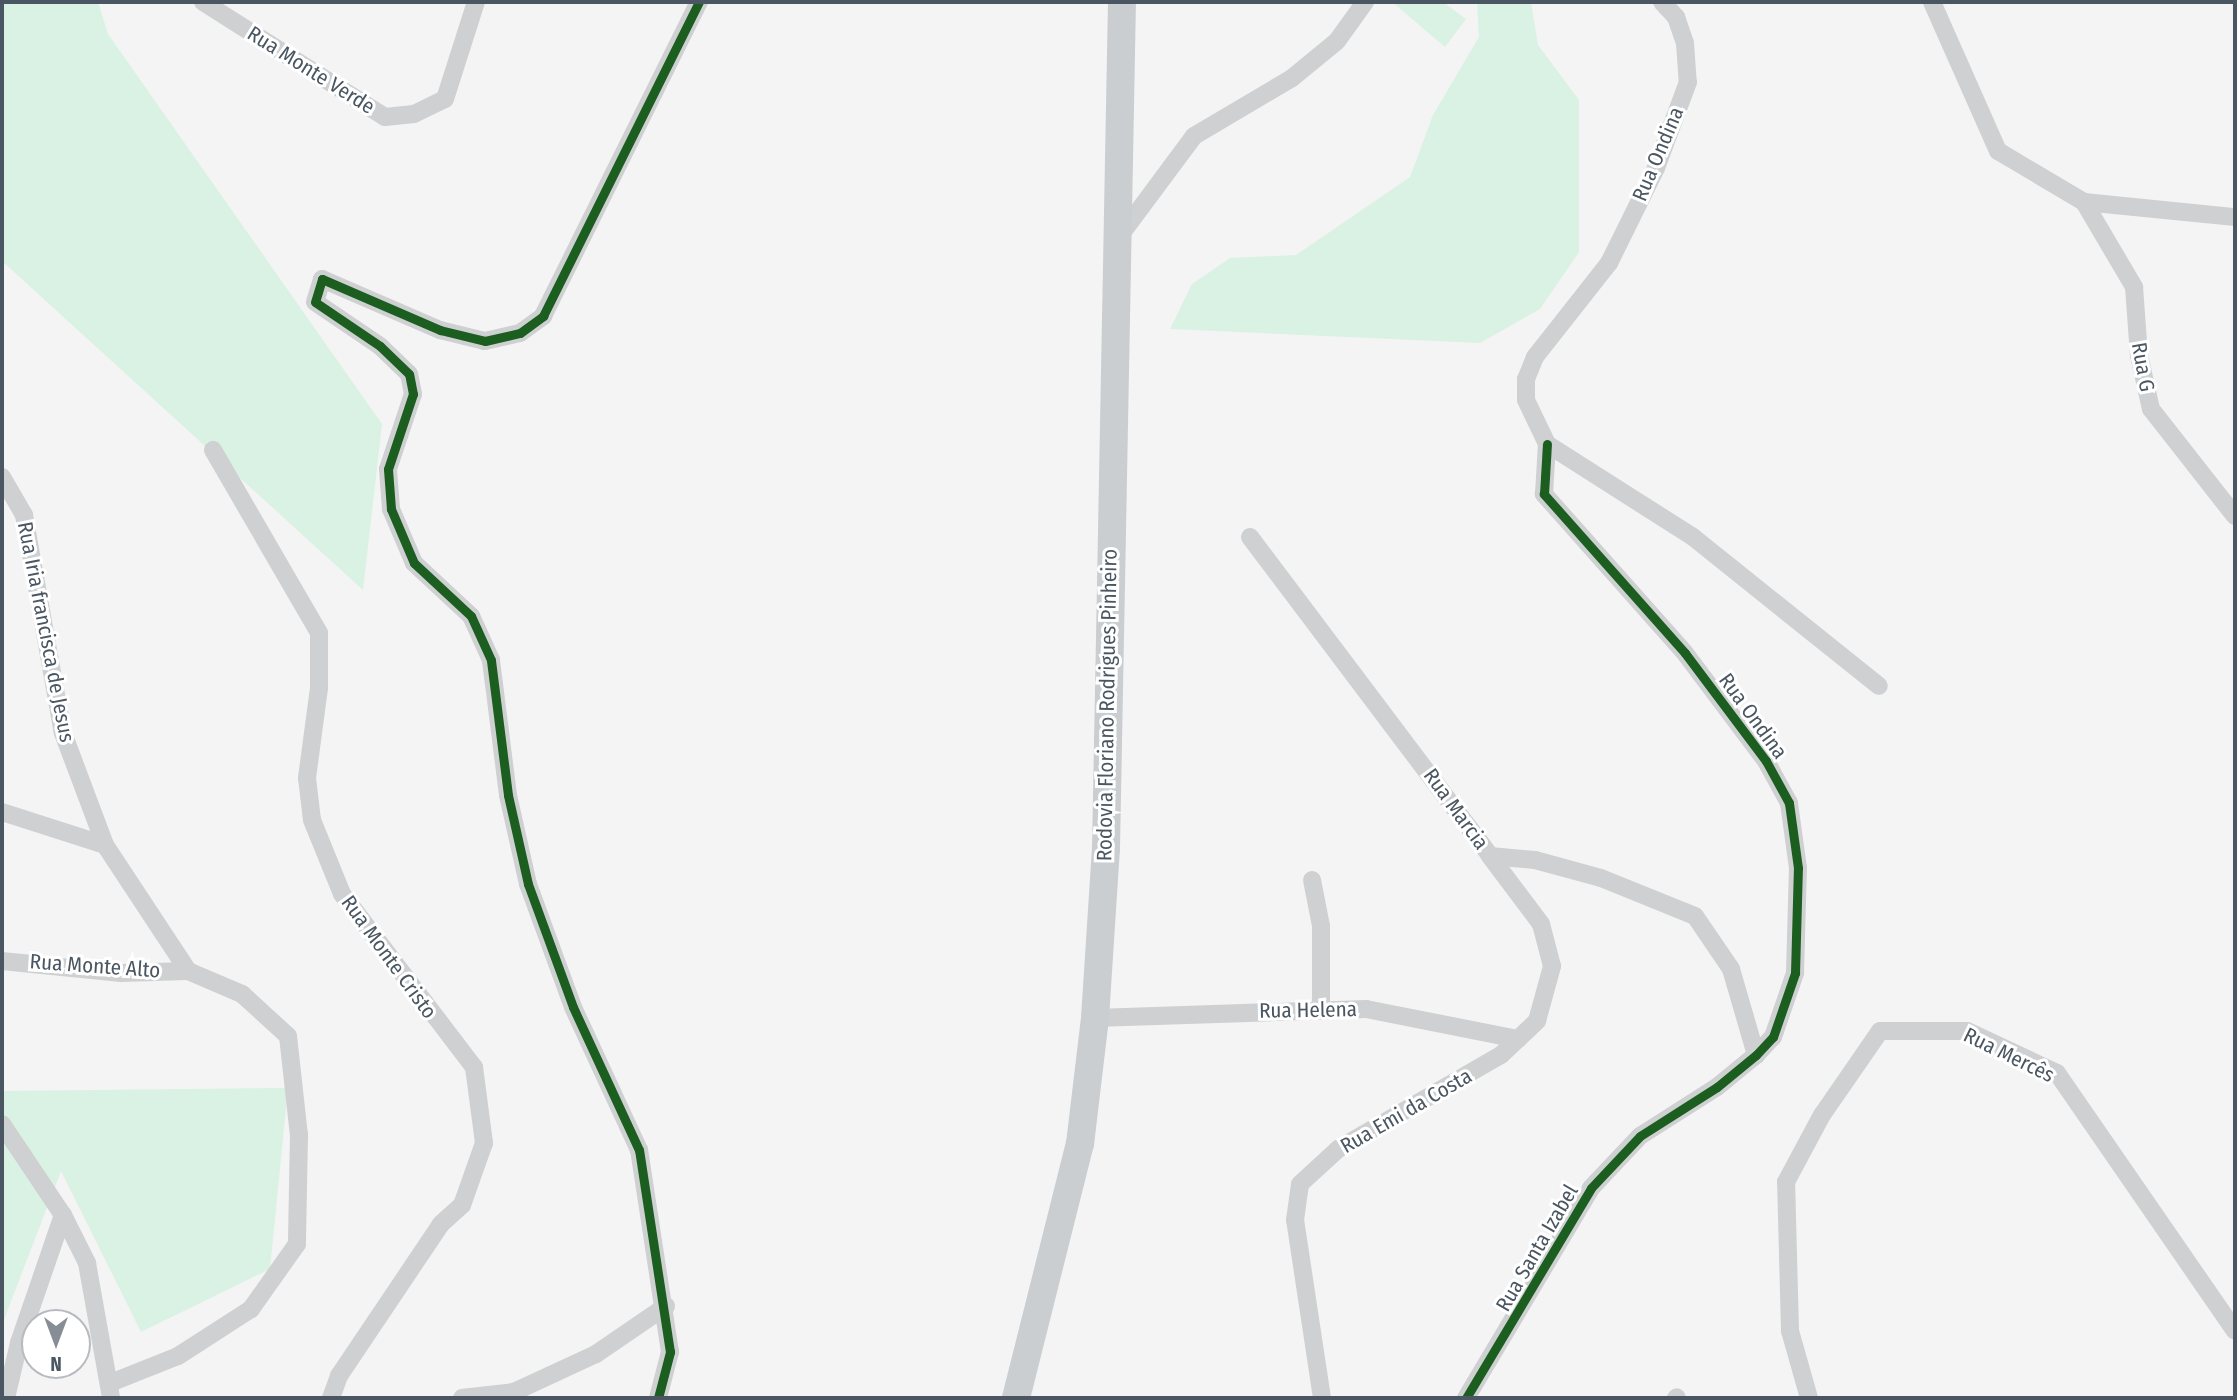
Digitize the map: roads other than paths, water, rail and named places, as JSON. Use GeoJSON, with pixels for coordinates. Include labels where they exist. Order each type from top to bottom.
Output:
{"type":"FeatureCollection","features":[{"type":"Feature","properties":{"kind":"main road","name":"Rodovia Floriano Rodrigues Pinheiro"},"geometry":{"type":"LineString","coordinates":[[1016,1398],[1080,1144],[1096,1018],[1106,849],[1122,2]]}},
{"type":"Feature","properties":{"kind":"street","name":"Rua Monte Verde"},"geometry":{"type":"LineString","coordinates":[[203,2],[385,117],[414,114],[445,99],[476,2]]}},
{"type":"Feature","properties":{"kind":"street"},"geometry":{"type":"LineString","coordinates":[[659,1398],[670,1352],[666,1306],[639,1150],[573,1007],[528,884],[508,795],[491,660],[471,615],[414,563],[391,509],[388,470],[413,394],[409,374],[380,346],[315,302],[322,279],[440,330],[485,341],[520,333],[543,316],[699,2]]}},
{"type":"Feature","properties":{"kind":"street"},"geometry":{"type":"LineString","coordinates":[[1116,241],[1194,136],[1292,78],[1337,41],[1365,2]]}},
{"type":"Feature","properties":{"kind":"street","name":"Rua Ondina"},"geometry":{"type":"LineString","coordinates":[[1662,2],[1676,17],[1685,43],[1688,82],[1656,168],[1609,263],[1535,357],[1526,379],[1532,419],[1547,443],[1693,537],[1879,686]]}},
{"type":"Feature","properties":{"kind":"street"},"geometry":{"type":"LineString","coordinates":[[1933,2],[1998,151],[2084,202],[2235,217]]}},
{"type":"Feature","properties":{"kind":"street","name":"Rua G"},"geometry":{"type":"LineString","coordinates":[[2084,202],[2134,287],[2139,355],[2151,409],[2235,516]]}},
{"type":"Feature","properties":{"kind":"street","name":"Rua Ondina"},"geometry":{"type":"LineString","coordinates":[[1547,443],[1545,495],[1685,653],[1766,761],[1789,803],[1798,868],[1795,973],[1773,1037],[1756,1055]]}},
{"type":"Feature","properties":{"kind":"street","name":"Rua Monte Cristo"},"geometry":{"type":"LineString","coordinates":[[212,450],[319,633],[319,688],[307,778],[312,820],[342,894],[474,1067],[484,1143],[462,1205],[441,1224],[339,1376],[331,1398]]}},
{"type":"Feature","properties":{"kind":"street","name":"Rua Iria francisca de Jesus"},"geometry":{"type":"LineString","coordinates":[[2,477],[24,515],[63,733],[105,845],[187,971]]}},
{"type":"Feature","properties":{"kind":"street","name":"Rua Marcia"},"geometry":{"type":"LineString","coordinates":[[1250,537],[1490,856],[1535,860],[1601,878],[1695,916],[1731,969],[1756,1055]]}},
{"type":"Feature","properties":{"kind":"street"},"geometry":{"type":"LineString","coordinates":[[2,811],[105,845]]}},
{"type":"Feature","properties":{"kind":"street","name":"Rua Emi da Costa"},"geometry":{"type":"LineString","coordinates":[[1322,1398],[1295,1220],[1300,1184],[1338,1149],[1501,1055],[1537,1021],[1552,965],[1541,924],[1490,856]]}},
{"type":"Feature","properties":{"kind":"street"},"geometry":{"type":"LineString","coordinates":[[1312,880],[1321,926],[1321,1009]]}},
{"type":"Feature","properties":{"kind":"street","name":"Rua Monte Alto"},"geometry":{"type":"LineString","coordinates":[[2,961],[121,973],[187,971]]}},
{"type":"Feature","properties":{"kind":"street"},"geometry":{"type":"LineString","coordinates":[[2,1124],[63,1215],[88,1263],[110,1391],[178,1356],[251,1309],[297,1244],[299,1135],[288,1036],[242,993],[187,971]]}},
{"type":"Feature","properties":{"kind":"street","name":"Rua Helena"},"geometry":{"type":"LineString","coordinates":[[1096,1018],[1366,1009],[1518,1039]]}},
{"type":"Feature","properties":{"kind":"street","name":"Rua Mercês"},"geometry":{"type":"LineString","coordinates":[[1809,1398],[1790,1331],[1786,1182],[1822,1115],[1880,1031],[1967,1031],[2057,1073],[2235,1331]]}},
{"type":"Feature","properties":{"kind":"street","name":"Rua Santa Izabel"},"geometry":{"type":"LineString","coordinates":[[1466,1398],[1591,1188],[1640,1136],[1717,1087],[1756,1055]]}},
{"type":"Feature","properties":{"kind":"street"},"geometry":{"type":"LineString","coordinates":[[6,1398],[19,1343],[63,1215]]}},
{"type":"Feature","properties":{"kind":"street"},"geometry":{"type":"LineString","coordinates":[[462,1398],[514,1392],[596,1354],[666,1306]]}}]}
